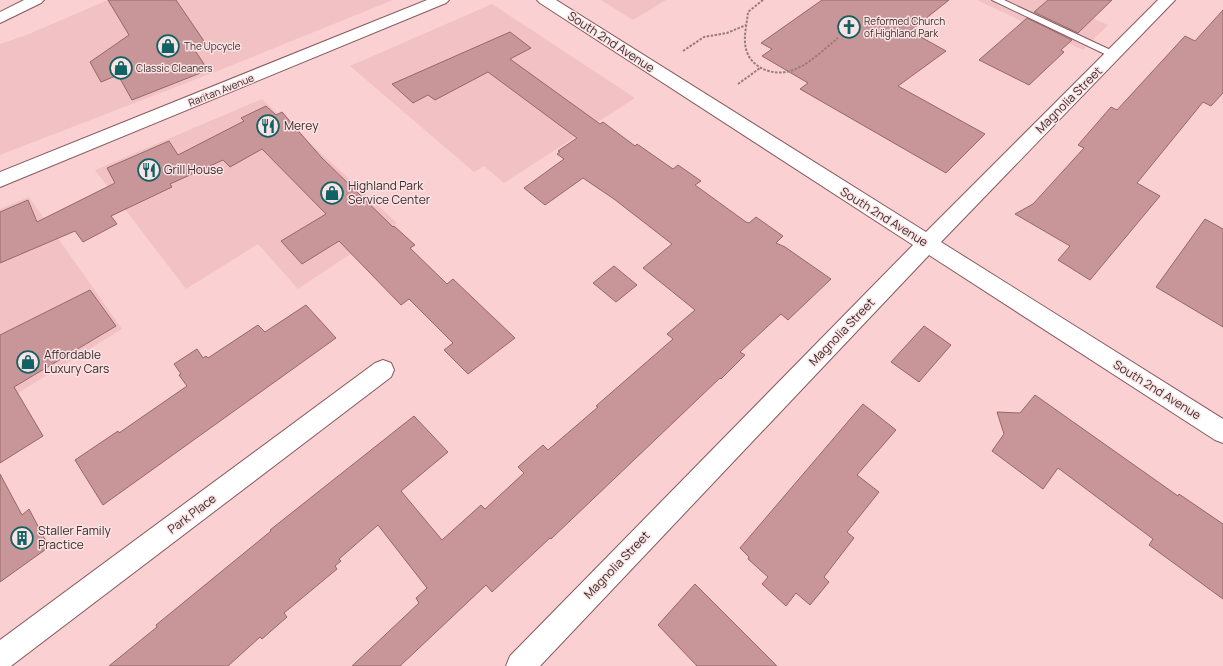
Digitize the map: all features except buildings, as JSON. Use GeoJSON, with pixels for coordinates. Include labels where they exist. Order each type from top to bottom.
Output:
{"type":"FeatureCollection","features":[{"type":"Feature","properties":{"kind":"street"},"geometry":{"type":"LineString","coordinates":[[0,18],[36,0]]}},
{"type":"Feature","properties":{"kind":"street","name":"Raritan Avenue"},"geometry":{"type":"LineString","coordinates":[[0,180],[442,0]]}},
{"type":"Feature","properties":{"kind":"street","name":"South 2nd Avenue"},"geometry":{"type":"LineString","coordinates":[[545,0],[1223,432]]}},
{"type":"Feature","properties":{"kind":"street","name":"Magnolia Street"},"geometry":{"type":"LineString","coordinates":[[520,666],[927,244],[1167,0]]}},
{"type":"Feature","properties":{"kind":"street","name":"Park Place"},"geometry":{"type":"LineString","coordinates":[[0,657],[383,370]]}},
{"type":"Feature","properties":{"kind":"lane"},"geometry":{"type":"LineString","coordinates":[[997,0],[1114,55]]}},
{"type":"Feature","properties":{"kind":"path"},"geometry":{"type":"LineString","coordinates":[[763,0],[748,12],[744,41],[752,62],[760,68],[770,72],[781,73],[794,70],[838,38]]}},
{"type":"Feature","properties":{"kind":"path"},"geometry":{"type":"LineString","coordinates":[[683,51],[704,37],[728,33],[746,25]]}},
{"type":"Feature","properties":{"kind":"path"},"geometry":{"type":"LineString","coordinates":[[738,84],[760,68]]}},
{"type":"Feature","properties":{"kind":"shaded area"},"geometry":{"type":"Polygon","coordinates":[[[108,0],[393,0],[225,68],[0,155],[0,44],[29,34],[108,0]]]}},
{"type":"Feature","properties":{"kind":"shaded area"},"geometry":{"type":"Polygon","coordinates":[[[601,0],[666,0],[633,20],[601,0]]]}},
{"type":"Feature","properties":{"kind":"shaded area"},"geometry":{"type":"Polygon","coordinates":[[[977,0],[1051,0],[1108,25],[1083,50],[977,0]]]}},
{"type":"Feature","properties":{"kind":"shaded area"},"geometry":{"type":"Polygon","coordinates":[[[492,4],[635,98],[504,183],[484,166],[474,172],[350,66],[492,4]]]}},
{"type":"Feature","properties":{"kind":"shaded area"},"geometry":{"type":"Polygon","coordinates":[[[262,99],[397,223],[298,289],[258,244],[186,289],[95,170],[262,99]]]}},
{"type":"Feature","properties":{"kind":"shaded area"},"geometry":{"type":"Polygon","coordinates":[[[29,197],[122,329],[0,404],[0,209],[29,197]]]}},
{"type":"Feature","properties":{"kind":"place","name":"Reformed Church of Highland Park"},"geometry":{"type":"Point","coordinates":[849,27]}},
{"type":"Feature","properties":{"kind":"place","name":"The Upcycle"},"geometry":{"type":"Point","coordinates":[168,46]}},
{"type":"Feature","properties":{"kind":"place","name":"Classic Cleaners"},"geometry":{"type":"Point","coordinates":[121,68]}},
{"type":"Feature","properties":{"kind":"place","name":"Merey"},"geometry":{"type":"Point","coordinates":[268,126]}},
{"type":"Feature","properties":{"kind":"place","name":"Grill House"},"geometry":{"type":"Point","coordinates":[149,170]}},
{"type":"Feature","properties":{"kind":"place","name":"Highland Park Service Center"},"geometry":{"type":"Point","coordinates":[332,193]}},
{"type":"Feature","properties":{"kind":"place","name":"Affordable Luxury Cars"},"geometry":{"type":"Point","coordinates":[28,362]}},
{"type":"Feature","properties":{"kind":"place","name":"Staller Family Practice"},"geometry":{"type":"Point","coordinates":[22,538]}}]}
